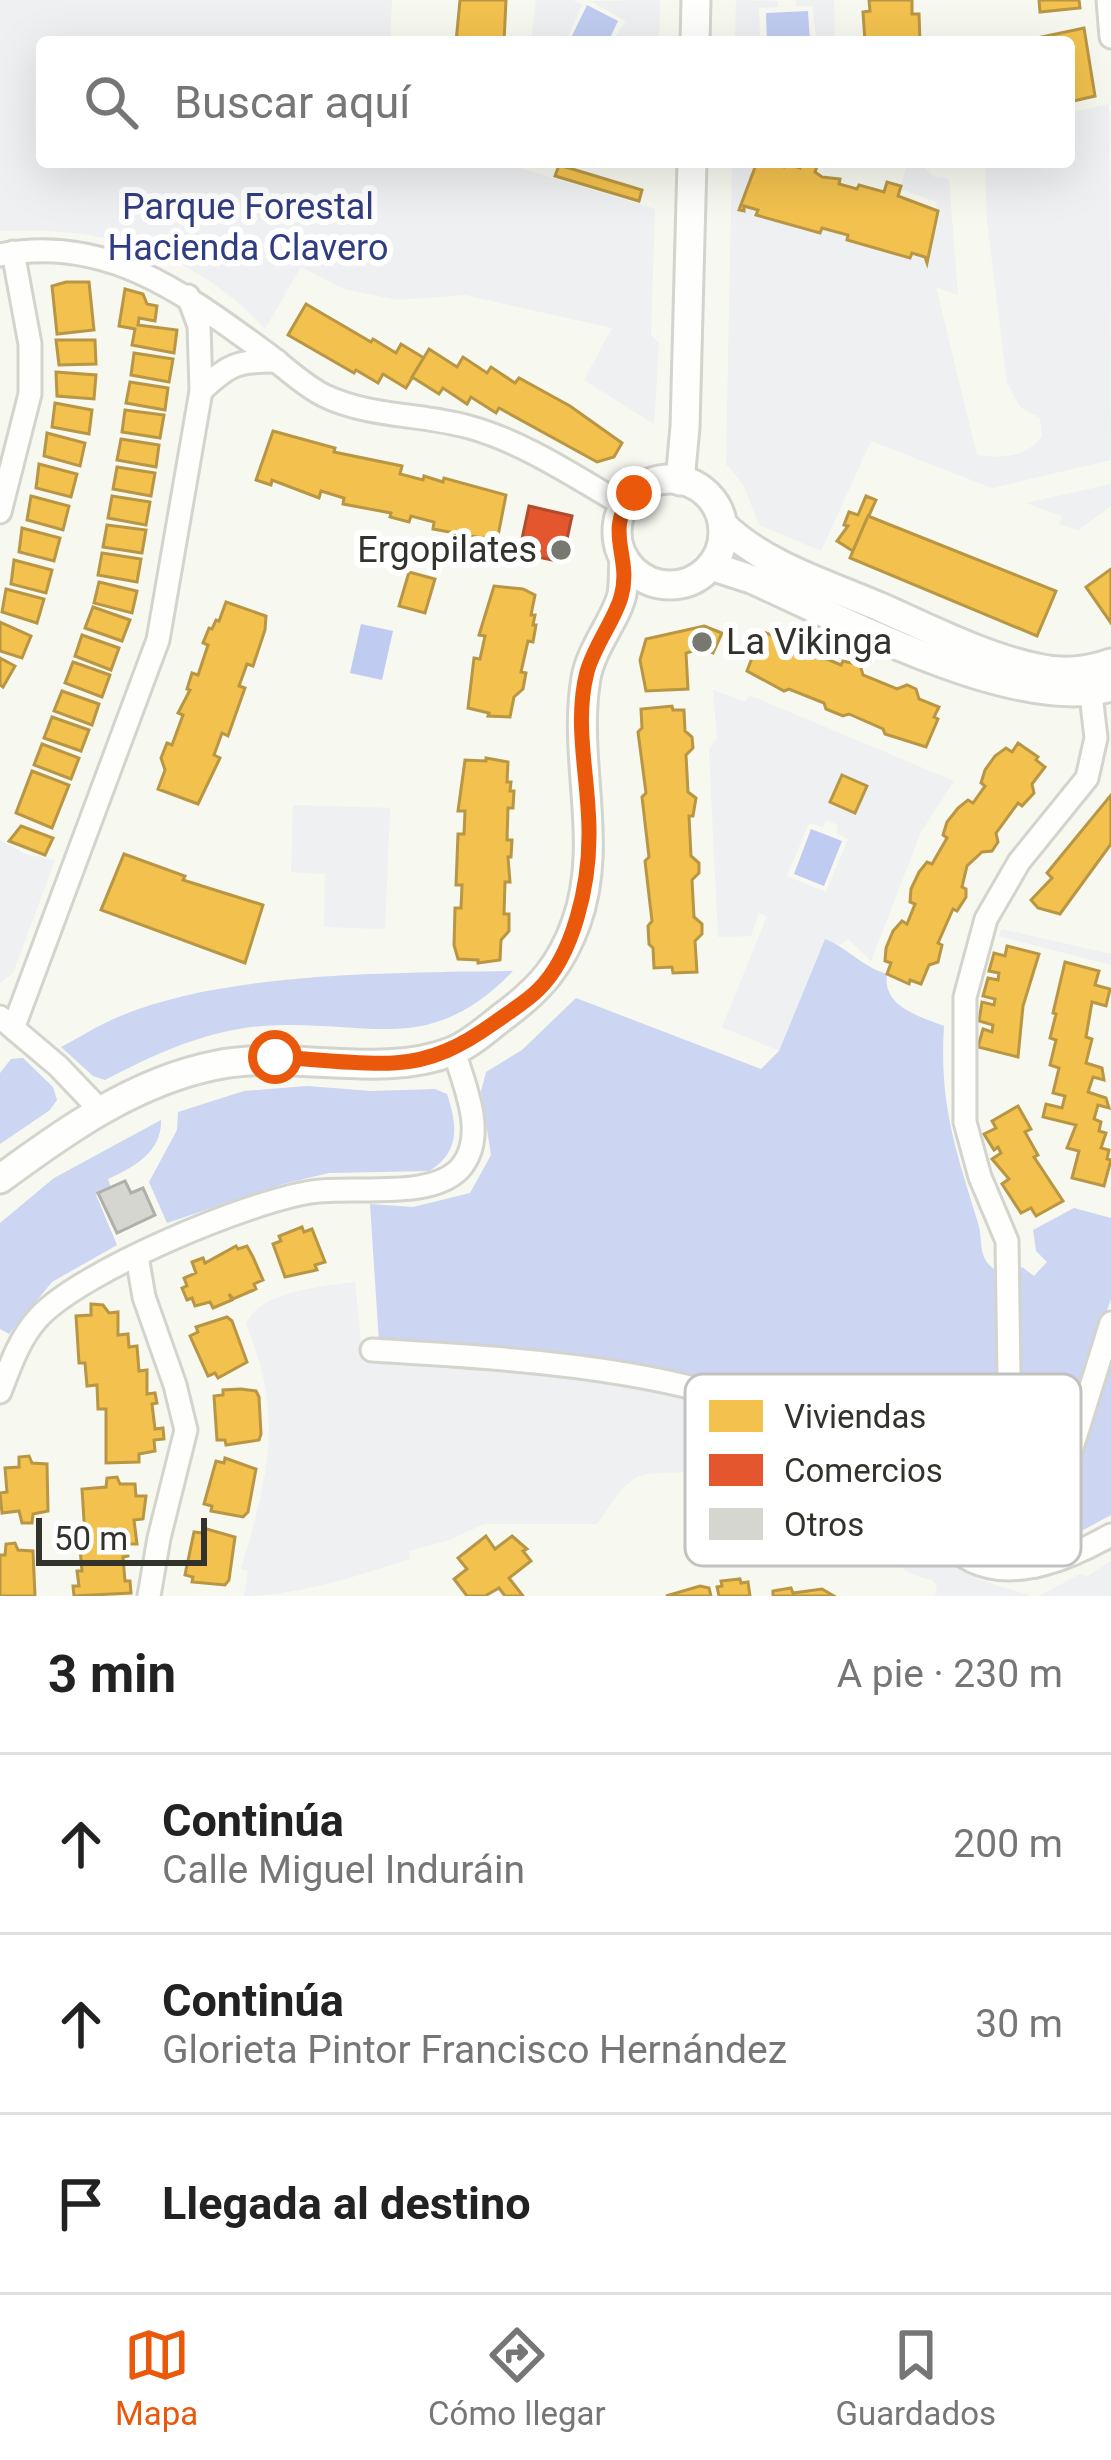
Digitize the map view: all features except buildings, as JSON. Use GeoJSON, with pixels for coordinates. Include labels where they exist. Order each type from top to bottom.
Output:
{"type":"FeatureCollection","features":[{"type":"Feature","properties":{"kind":"street"},"geometry":{"type":"LineString","coordinates":[[694,36],[696,0]]}},
{"type":"Feature","properties":{"kind":"street"},"geometry":{"type":"LineString","coordinates":[[1108,0],[1111,37]]}},
{"type":"Feature","properties":{"kind":"street"},"geometry":{"type":"LineString","coordinates":[[680,481],[692,168]]}},
{"type":"Feature","properties":{"kind":"street"},"geometry":{"type":"LineString","coordinates":[[0,512],[30,394],[30,344],[7,253],[90,255],[144,272],[188,296],[326,396],[468,427],[509,443],[624,505]]}},
{"type":"Feature","properties":{"kind":"street"},"geometry":{"type":"LineString","coordinates":[[101,1111],[7,1022],[158,640],[201,392],[199,326],[188,296]]}},
{"type":"Feature","properties":{"kind":"street"},"geometry":{"type":"LineString","coordinates":[[201,357],[229,325]]}},
{"type":"Feature","properties":{"kind":"street"},"geometry":{"type":"LineString","coordinates":[[201,392],[229,325]]}},
{"type":"Feature","properties":{"kind":"street"},"geometry":{"type":"LineString","coordinates":[[201,392],[226,367],[277,361]]}},
{"type":"Feature","properties":{"kind":"street"},"geometry":{"type":"LineString","coordinates":[[0,1179],[82,1119],[154,1085],[214,1065],[275,1057],[396,1063],[454,1051],[541,988],[575,926],[587,881],[590,832],[581,735],[586,674],[621,598],[624,558],[617,533],[624,505],[646,485],[680,481],[700,489],[711,499],[723,526],[723,540],[711,566],[688,582],[661,584],[621,598]]}},
{"type":"Feature","properties":{"kind":"street"},"geometry":{"type":"LineString","coordinates":[[723,526],[763,556],[947,636],[1040,669],[1100,678]]}},
{"type":"Feature","properties":{"kind":"street"},"geometry":{"type":"LineString","coordinates":[[624,558],[646,580],[661,584]]}},
{"type":"Feature","properties":{"kind":"street"},"geometry":{"type":"LineString","coordinates":[[711,566],[1006,685],[1100,678]]}},
{"type":"Feature","properties":{"kind":"street"},"geometry":{"type":"LineString","coordinates":[[1009,1374],[1007,1241],[980,1178],[965,1122],[964,998],[986,919],[1019,862],[1087,778],[1096,738],[1100,678]]}},
{"type":"Feature","properties":{"kind":"street"},"geometry":{"type":"LineString","coordinates":[[0,1392],[16,1349],[38,1317],[91,1276],[267,1204],[308,1192],[439,1184],[461,1166],[472,1141],[471,1112],[454,1051]]}},
{"type":"Feature","properties":{"kind":"street"},"geometry":{"type":"LineString","coordinates":[[136,1256],[144,1297],[186,1430],[149,1596]]}},
{"type":"Feature","properties":{"kind":"street"},"geometry":{"type":"LineString","coordinates":[[1081,1419],[1111,1323]]}},
{"type":"Feature","properties":{"kind":"street"},"geometry":{"type":"LineString","coordinates":[[372,1349],[569,1363],[685,1389]]}},
{"type":"Feature","properties":{"kind":"street"},"geometry":{"type":"LineString","coordinates":[[1081,1553],[1111,1535]]}},
{"type":"Feature","properties":{"kind":"street"},"geometry":{"type":"LineString","coordinates":[[998,1566],[1035,1566]]}},
{"type":"Feature","properties":{"kind":"green space","name":"Parque Forestal Hacienda Clavero"},"geometry":{"type":"Polygon","coordinates":[[[0,0],[392,0],[390,36],[36,36],[36,168],[521,168],[655,209],[651,335],[659,343],[654,424],[584,380],[612,328],[465,295],[397,300],[344,289],[301,267],[265,329],[208,280],[145,249],[76,233],[0,231],[0,0]]]}},
{"type":"Feature","properties":{"kind":"green space"},"geometry":{"type":"Polygon","coordinates":[[[536,0],[573,0],[582,5],[568,36],[532,36],[536,0]]]}},
{"type":"Feature","properties":{"kind":"green space"},"geometry":{"type":"Polygon","coordinates":[[[660,0],[659,36],[616,36],[626,21],[590,1],[660,0]]]}},
{"type":"Feature","properties":{"kind":"green space"},"geometry":{"type":"Polygon","coordinates":[[[736,0],[778,1],[778,7],[759,8],[760,36],[735,36],[736,0]]]}},
{"type":"Feature","properties":{"kind":"green space"},"geometry":{"type":"Polygon","coordinates":[[[796,0],[834,0],[835,36],[816,36],[813,6],[796,6],[796,0]]]}},
{"type":"Feature","properties":{"kind":"green space"},"geometry":{"type":"Polygon","coordinates":[[[1109,104],[1111,460],[992,488],[871,441],[821,551],[759,525],[743,484],[726,464],[732,168],[755,168],[740,210],[744,206],[758,210],[757,215],[819,233],[822,228],[912,253],[925,257],[926,263],[937,202],[900,189],[906,168],[925,168],[934,177],[949,179],[958,295],[936,287],[977,455],[1005,456],[1029,448],[1042,436],[1040,418],[1020,407],[1007,383],[985,168],[1075,168],[1075,112],[1109,104]]]}},
{"type":"Feature","properties":{"kind":"green space"},"geometry":{"type":"Polygon","coordinates":[[[1111,484],[1111,506],[1078,530],[1059,524],[1062,516],[1026,503],[1111,484]]]}},
{"type":"Feature","properties":{"kind":"green space"},"geometry":{"type":"Polygon","coordinates":[[[713,690],[746,702],[749,695],[954,781],[921,832],[871,961],[848,939],[840,945],[824,940],[779,1051],[722,1027],[767,916],[759,913],[751,936],[718,937],[709,750],[717,738],[713,690]],[[826,820],[823,827],[809,823],[787,876],[826,892],[848,839],[836,833],[838,825],[826,820]]]}},
{"type":"Feature","properties":{"kind":"green space"},"geometry":{"type":"Polygon","coordinates":[[[293,805],[390,808],[385,929],[324,927],[325,874],[291,872],[293,805]]]}},
{"type":"Feature","properties":{"kind":"green space"},"geometry":{"type":"Polygon","coordinates":[[[0,840],[25,854],[55,860],[13,973],[0,983],[0,840]]]}},
{"type":"Feature","properties":{"kind":"green space"},"geometry":{"type":"Polygon","coordinates":[[[1002,929],[1111,954],[1111,965],[999,936],[1002,929]]]}},
{"type":"Feature","properties":{"kind":"green space"},"geometry":{"type":"Polygon","coordinates":[[[355,1282],[363,1362],[556,1377],[685,1397],[685,1474],[634,1479],[597,1524],[484,1524],[409,1551],[410,1559],[369,1572],[308,1588],[244,1596],[248,1571],[241,1569],[265,1476],[269,1418],[258,1358],[246,1325],[263,1305],[310,1289],[355,1282]]]}},
{"type":"Feature","properties":{"kind":"green space"},"geometry":{"type":"Polygon","coordinates":[[[1111,1561],[1111,1596],[1039,1596],[1080,1574],[1086,1577],[1111,1561]]]}},
{"type":"Feature","properties":{"kind":"green space"},"geometry":{"type":"Polygon","coordinates":[[[953,1566],[1032,1596],[935,1596],[937,1586],[932,1580],[902,1568],[953,1566]]]}},
{"type":"Feature","properties":{"kind":"shaded area"},"geometry":{"type":"Polygon","coordinates":[[[587,5],[618,21],[611,36],[572,36],[587,5]]]}},
{"type":"Feature","properties":{"kind":"shaded area"},"geometry":{"type":"Polygon","coordinates":[[[808,11],[810,36],[767,36],[766,13],[808,11]]]}},
{"type":"Feature","properties":{"kind":"shaded area"},"geometry":{"type":"Polygon","coordinates":[[[361,624],[393,631],[382,680],[350,673],[361,624]]]}},
{"type":"Feature","properties":{"kind":"shaded area"},"geometry":{"type":"Polygon","coordinates":[[[811,829],[842,841],[824,886],[794,874],[811,829]]]}},
{"type":"Feature","properties":{"kind":"shaded area"},"geometry":{"type":"Polygon","coordinates":[[[825,939],[887,974],[890,995],[904,1009],[944,1026],[944,1080],[951,1127],[984,1256],[999,1272],[1003,1374],[689,1374],[550,1354],[379,1342],[370,1204],[413,1207],[470,1193],[491,1155],[481,1091],[486,1072],[522,1050],[576,998],[761,1069],[779,1051],[825,939]]]}},
{"type":"Feature","properties":{"kind":"shaded area"},"geometry":{"type":"Polygon","coordinates":[[[513,971],[482,999],[453,1016],[424,1025],[241,1029],[181,1045],[105,1080],[93,1076],[61,1047],[118,1017],[209,991],[312,978],[513,971]]]}},
{"type":"Feature","properties":{"kind":"shaded area"},"geometry":{"type":"Polygon","coordinates":[[[23,1058],[53,1087],[57,1100],[50,1110],[0,1144],[0,1073],[11,1059],[23,1058]]]}},
{"type":"Feature","properties":{"kind":"shaded area"},"geometry":{"type":"Polygon","coordinates":[[[307,1086],[435,1089],[447,1094],[454,1137],[447,1155],[429,1171],[329,1173],[167,1223],[149,1182],[177,1130],[178,1112],[244,1091],[307,1086]]]}},
{"type":"Feature","properties":{"kind":"shaded area"},"geometry":{"type":"Polygon","coordinates":[[[161,1120],[152,1150],[108,1179],[111,1188],[96,1195],[117,1245],[52,1282],[9,1334],[0,1329],[0,1223],[54,1178],[161,1120]]]}},
{"type":"Feature","properties":{"kind":"shaded area"},"geometry":{"type":"Polygon","coordinates":[[[1074,1208],[1111,1218],[1111,1299],[1081,1387],[1081,1374],[1020,1374],[1020,1269],[1034,1276],[1047,1262],[1036,1251],[1033,1230],[1074,1208]]]}},
{"type":"Feature","properties":{"kind":"shaded area"},"geometry":{"type":"Polygon","coordinates":[[[1111,1363],[1111,1515],[1081,1531],[1081,1458],[1111,1363]]]}},
{"type":"Feature","properties":{"kind":"place","name":"Ergopilates"},"geometry":{"type":"Point","coordinates":[561,550]}},
{"type":"Feature","properties":{"kind":"place","name":"La Vikinga"},"geometry":{"type":"Point","coordinates":[702,642]}},
{"type":"Feature","properties":{"kind":"route"},"geometry":{"type":"LineString","coordinates":[[275,1057],[396,1063],[454,1051],[541,988],[575,926],[587,881],[590,832],[581,735],[586,674],[621,598],[624,558],[618,520],[634,493]]}}]}
